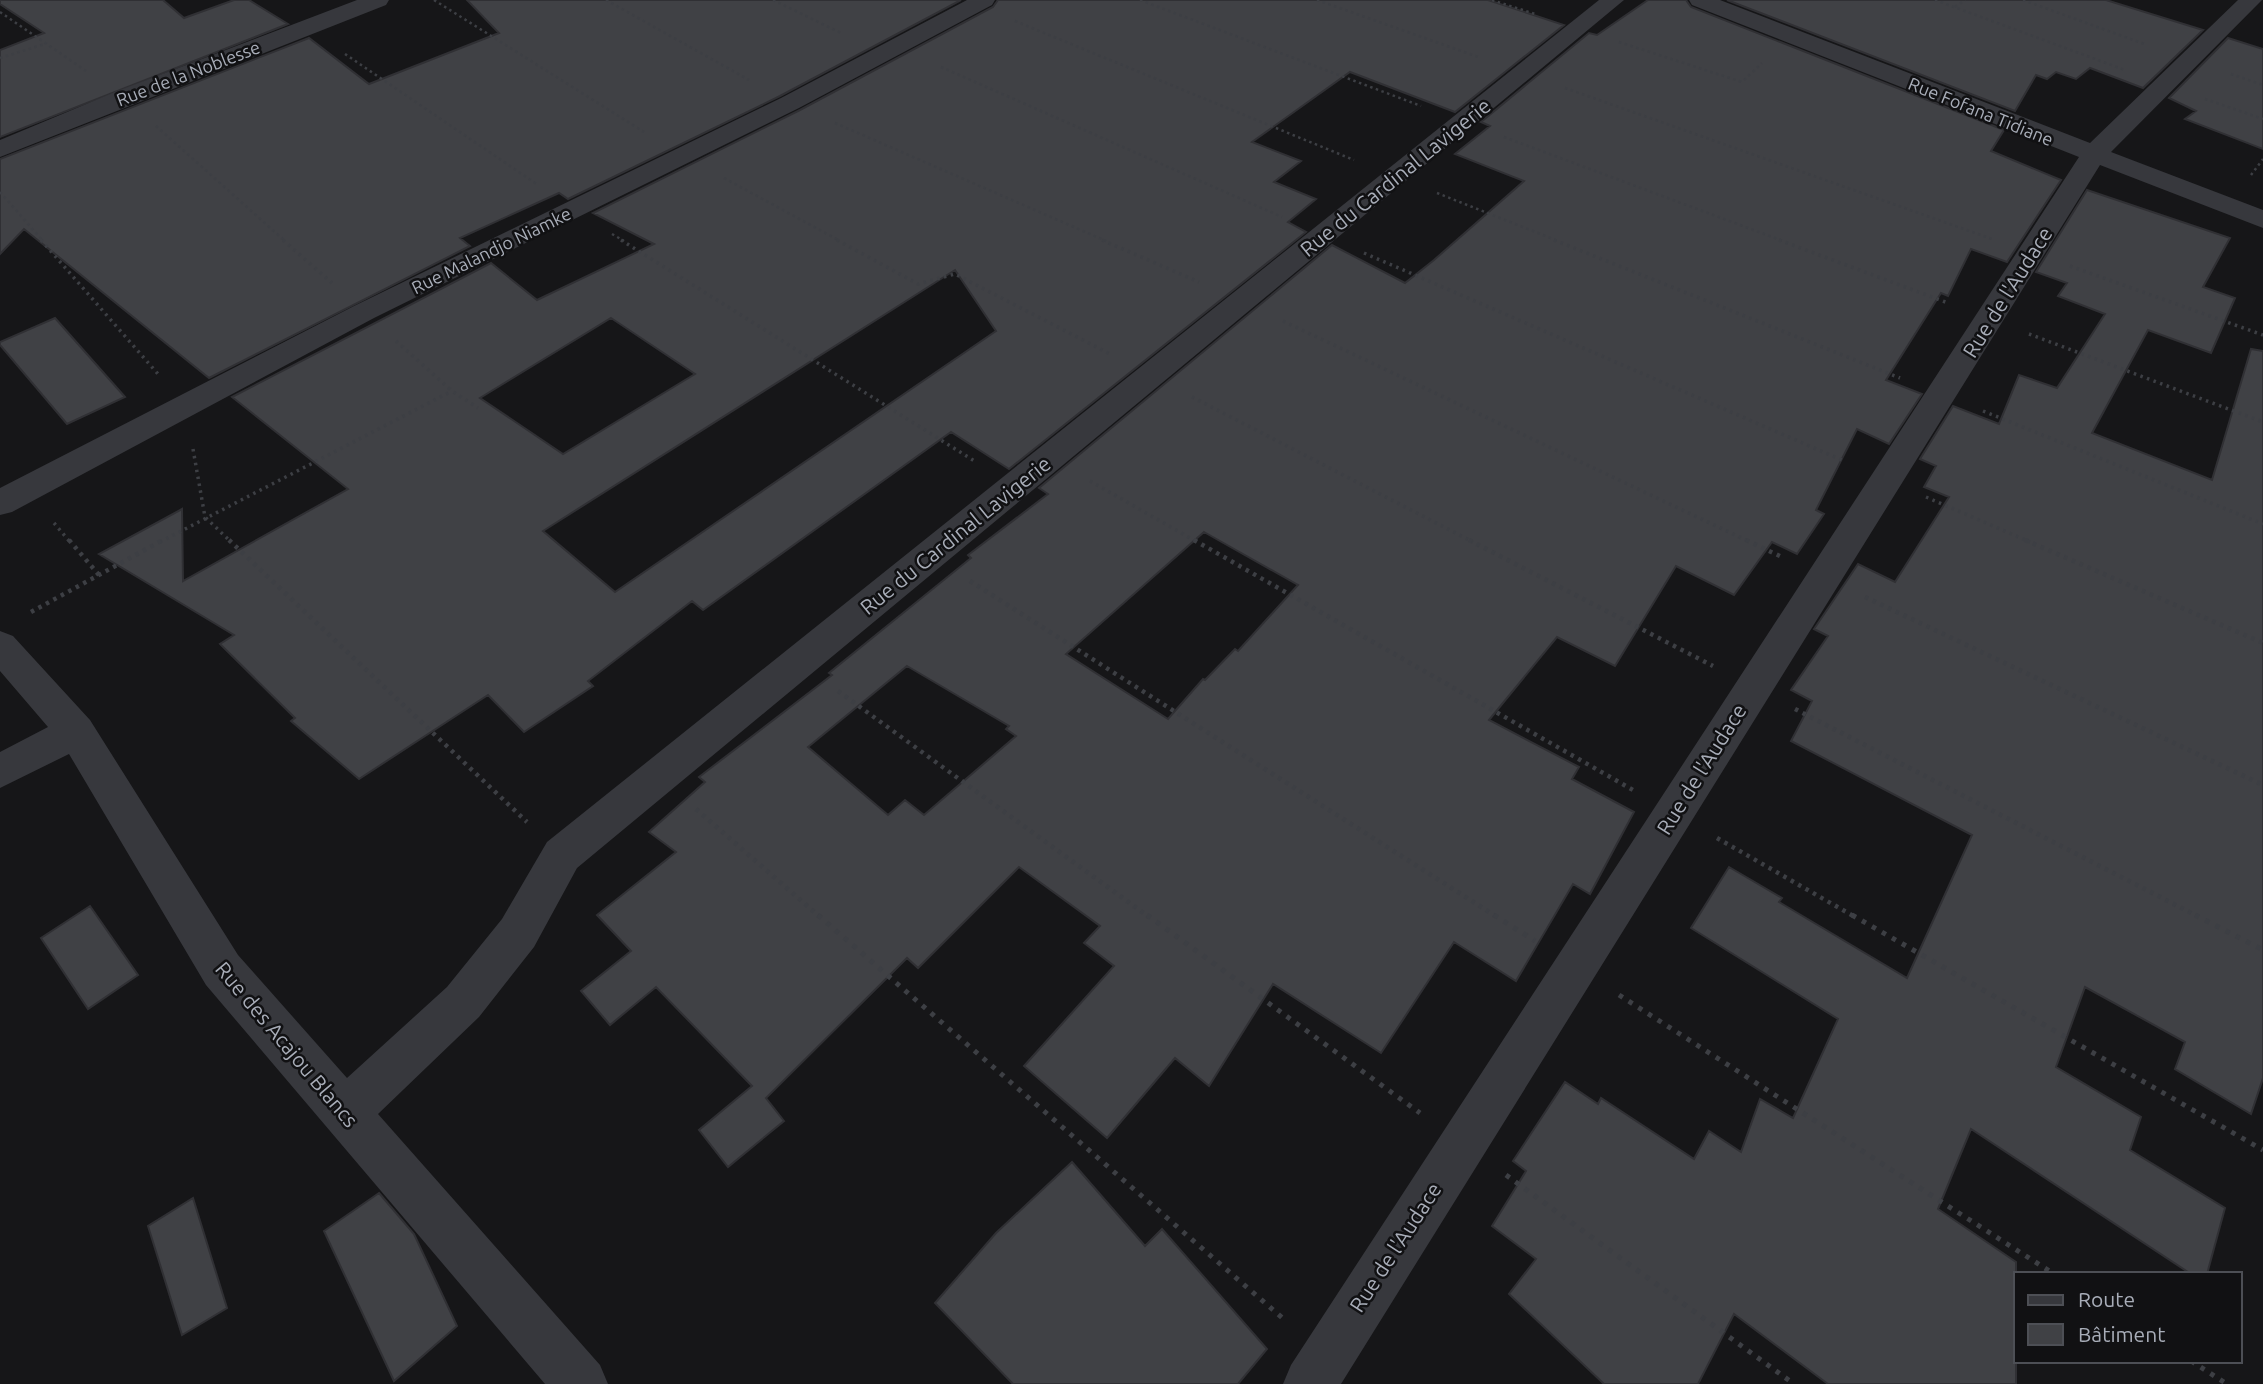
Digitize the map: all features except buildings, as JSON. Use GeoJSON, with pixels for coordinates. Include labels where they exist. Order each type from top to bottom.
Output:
{"type":"FeatureCollection","features":[{"type":"Feature","properties":{"kind":"street","name":"Rue de la Noblesse"},"geometry":{"type":"LineString","coordinates":[[0,149],[124,97],[377,0]]}},
{"type":"Feature","properties":{"kind":"street","name":"Rue du Cardinal Lavigerie"},"geometry":{"type":"LineString","coordinates":[[344,1113],[463,1002],[518,933],[562,855],[797,661],[1613,0]]}},
{"type":"Feature","properties":{"kind":"street","name":"Rue Fofana Tidiane"},"geometry":{"type":"LineString","coordinates":[[1700,0],[2263,220]]}},
{"type":"Feature","properties":{"kind":"street","name":"Rue de l'Audace"},"geometry":{"type":"LineString","coordinates":[[1318,1370],[2093,155],[2251,0]]}},
{"type":"Feature","properties":{"kind":"street","name":"Rue Malandjo Niamke"},"geometry":{"type":"LineString","coordinates":[[0,503],[364,312],[790,103],[979,2]]}},
{"type":"Feature","properties":{"kind":"street","name":"Rue des Acajou Blancs"},"geometry":{"type":"LineString","coordinates":[[11,632],[76,731],[222,970],[581,1384]]}},
{"type":"Feature","properties":{"kind":"street"},"geometry":{"type":"LineString","coordinates":[[0,771],[76,731]]}},
{"type":"Feature","properties":{"kind":"path"},"geometry":{"type":"LineString","coordinates":[[434,0],[683,156],[918,284],[931,283],[946,274],[955,274],[2263,950]]}},
{"type":"Feature","properties":{"kind":"path"},"geometry":{"type":"LineString","coordinates":[[606,0],[790,103],[1242,301],[2263,785]]}},
{"type":"Feature","properties":{"kind":"path"},"geometry":{"type":"LineString","coordinates":[[772,0],[2263,643]]}},
{"type":"Feature","properties":{"kind":"path"},"geometry":{"type":"LineString","coordinates":[[1140,0],[2263,422]]}},
{"type":"Feature","properties":{"kind":"path"},"geometry":{"type":"LineString","coordinates":[[1317,0],[2263,335]]}},
{"type":"Feature","properties":{"kind":"path"},"geometry":{"type":"LineString","coordinates":[[1492,0],[1742,82],[1791,36]]}},
{"type":"Feature","properties":{"kind":"path"},"geometry":{"type":"LineString","coordinates":[[1935,0],[2263,120]]}},
{"type":"Feature","properties":{"kind":"path"},"geometry":{"type":"LineString","coordinates":[[1954,7],[1965,0]]}},
{"type":"Feature","properties":{"kind":"path"},"geometry":{"type":"LineString","coordinates":[[2023,0],[2263,85]]}},
{"type":"Feature","properties":{"kind":"path"},"geometry":{"type":"LineString","coordinates":[[979,2],[1395,177],[2263,524]]}},
{"type":"Feature","properties":{"kind":"path"},"geometry":{"type":"LineString","coordinates":[[0,12],[124,97],[452,391],[478,408]]}},
{"type":"Feature","properties":{"kind":"path"},"geometry":{"type":"LineString","coordinates":[[306,28],[574,209],[1015,486]]}},
{"type":"Feature","properties":{"kind":"path"},"geometry":{"type":"LineString","coordinates":[[0,58],[46,44]]}},
{"type":"Feature","properties":{"kind":"path"},"geometry":{"type":"LineString","coordinates":[[0,192],[185,406],[205,517],[562,855]]}},
{"type":"Feature","properties":{"kind":"path"},"geometry":{"type":"LineString","coordinates":[[11,632],[99,575],[205,517],[452,391]]}},
{"type":"Feature","properties":{"kind":"path"},"geometry":{"type":"LineString","coordinates":[[25,489],[99,575]]}},
{"type":"Feature","properties":{"kind":"path"},"geometry":{"type":"LineString","coordinates":[[930,555],[2051,1272]]}},
{"type":"Feature","properties":{"kind":"path"},"geometry":{"type":"LineString","coordinates":[[797,661],[1794,1384]]}},
{"type":"Feature","properties":{"kind":"path"},"geometry":{"type":"LineString","coordinates":[[658,776],[1318,1370]]}},
{"type":"Feature","properties":{"kind":"path"},"geometry":{"type":"LineString","coordinates":[[2194,1363],[2227,1384]]}}]}
